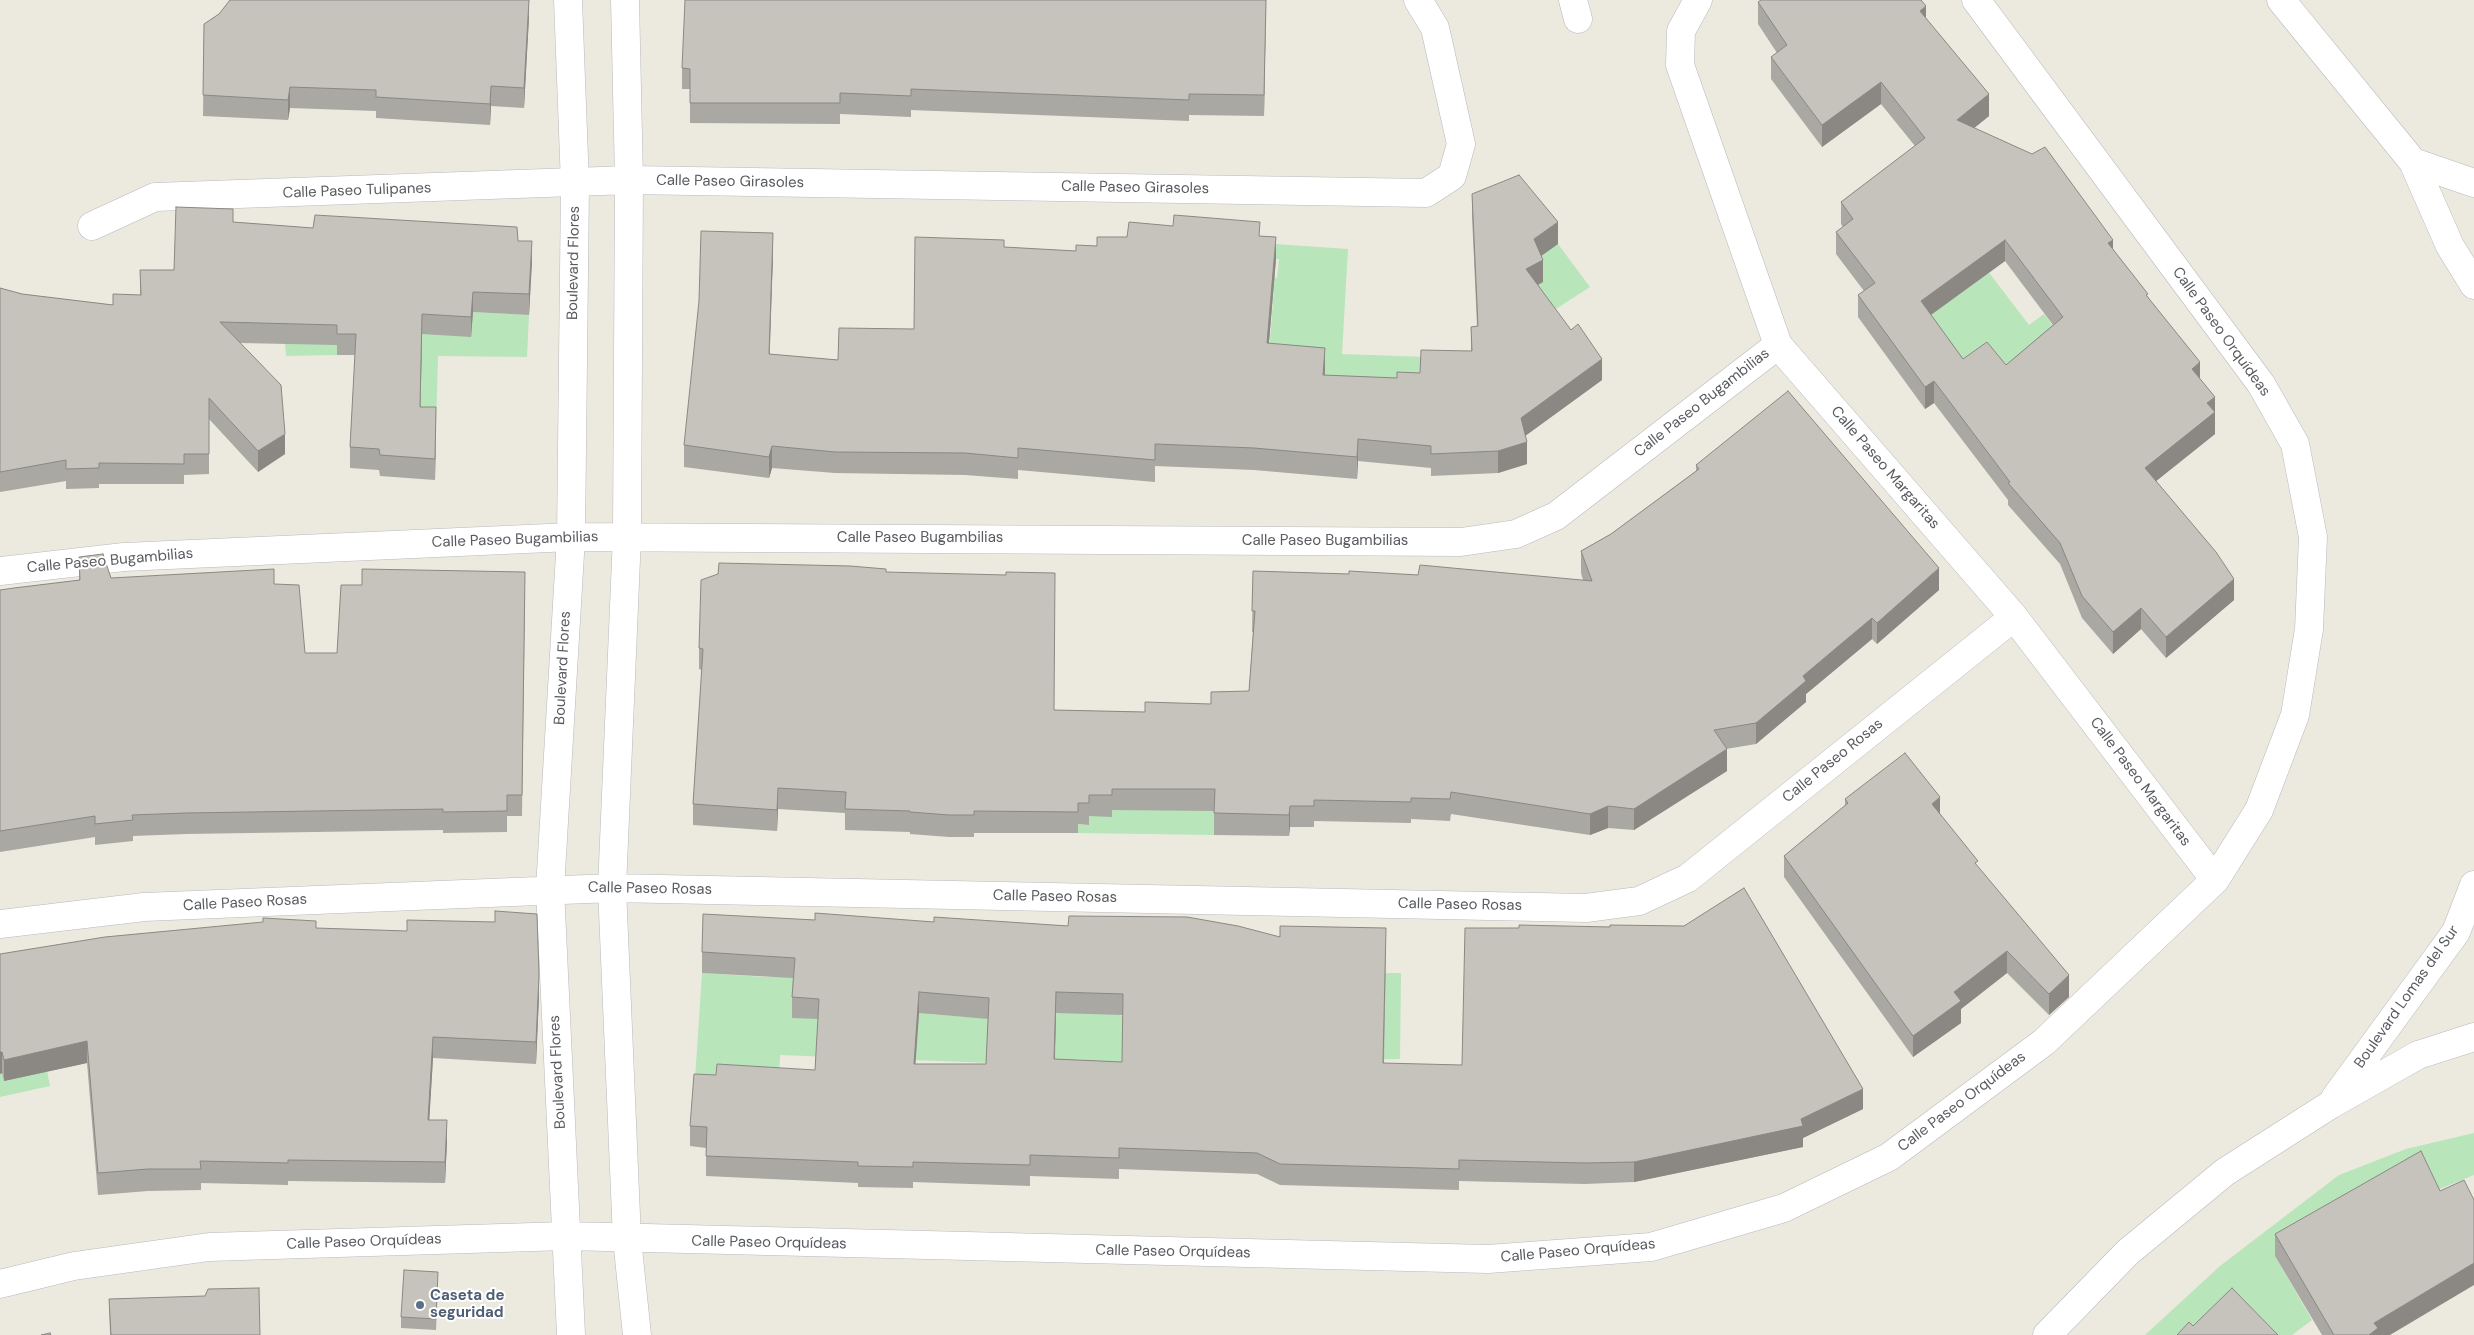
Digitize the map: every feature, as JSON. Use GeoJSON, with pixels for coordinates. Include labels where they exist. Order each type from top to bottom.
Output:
{"type":"FeatureCollection","features":[{"type":"Feature","properties":{"kind":"street","name":"Boulevard Flores"},"geometry":{"type":"LineString","coordinates":[[568,0],[575,184],[571,537],[550,889],[571,1335]]}},
{"type":"Feature","properties":{"kind":"street"},"geometry":{"type":"LineString","coordinates":[[625,0],[629,180],[627,536],[612,888],[628,1239],[637,1335]]}},
{"type":"Feature","properties":{"kind":"street","name":"Calle Paseo Girasoles"},"geometry":{"type":"LineString","coordinates":[[629,180],[1426,193],[1452,176],[1461,144],[1435,28],[1418,0]]}},
{"type":"Feature","properties":{"kind":"street","name":"Calle Paseo Margaritas"},"geometry":{"type":"LineString","coordinates":[[1698,0],[1681,31],[1680,64],[1778,344],[2014,616],[2215,880]]}},
{"type":"Feature","properties":{"kind":"street","name":"Calle Paseo Orquídeas"},"geometry":{"type":"LineString","coordinates":[[0,1284],[74,1266],[209,1247],[566,1236],[1488,1259],[1651,1247],[1784,1208],[1889,1157],[2044,1042],[2215,880],[2259,810],[2295,715],[2309,629],[2313,537],[2295,444],[2261,384],[1976,0]]}},
{"type":"Feature","properties":{"kind":"street"},"geometry":{"type":"LineString","coordinates":[[2281,0],[2414,162],[2450,246],[2474,285]]}},
{"type":"Feature","properties":{"kind":"street"},"geometry":{"type":"LineString","coordinates":[[2414,162],[2474,183]]}},
{"type":"Feature","properties":{"kind":"street","name":"Calle Paseo Tulipanes"},"geometry":{"type":"LineString","coordinates":[[92,226],[155,197],[575,184],[629,180]]}},
{"type":"Feature","properties":{"kind":"street","name":"Calle Paseo Bugambilias"},"geometry":{"type":"LineString","coordinates":[[0,572],[124,557],[571,537],[1462,542],[1516,534],[1556,516],[1778,344]]}},
{"type":"Feature","properties":{"kind":"street","name":"Calle Paseo Rosas"},"geometry":{"type":"LineString","coordinates":[[0,924],[144,907],[550,889],[612,888],[1586,908],[1639,901],[1688,878],[2014,616]]}},
{"type":"Feature","properties":{"kind":"street","name":"Boulevard Lomas del Sur"},"geometry":{"type":"LineString","coordinates":[[2330,1105],[2456,932],[2474,885]]}},
{"type":"Feature","properties":{"kind":"street"},"geometry":{"type":"LineString","coordinates":[[2047,1335],[2128,1252],[2225,1172],[2330,1105],[2418,1055],[2474,1037]]}},
{"type":"Feature","properties":{"kind":"street"},"geometry":{"type":"LineString","coordinates":[[2418,1055],[2474,1056]]}},
{"type":"Feature","properties":{"kind":"green space"},"geometry":{"type":"Polygon","coordinates":[[[1260,243],[1348,249],[1342,354],[1455,358],[1420,395],[1323,397],[1325,354],[1269,353],[1274,288],[1254,275],[1277,278],[1279,259],[1259,258],[1260,243]]]}},
{"type":"Feature","properties":{"kind":"green space"},"geometry":{"type":"Polygon","coordinates":[[[1558,244],[1590,287],[1545,316],[1521,293],[1533,261],[1558,244]]]}},
{"type":"Feature","properties":{"kind":"green space"},"geometry":{"type":"Polygon","coordinates":[[[1987,270],[2029,325],[2044,314],[2067,345],[1963,381],[1921,322],[1987,270]]]}},
{"type":"Feature","properties":{"kind":"green space"},"geometry":{"type":"Polygon","coordinates":[[[473,312],[529,315],[527,357],[438,356],[436,428],[420,427],[374,331],[337,355],[286,356],[285,344],[473,312]]]}},
{"type":"Feature","properties":{"kind":"green space"},"geometry":{"type":"Polygon","coordinates":[[[1054,710],[1215,811],[1214,835],[1078,833],[1078,824],[1089,825],[1089,816],[1112,816],[1046,731],[1054,710]]]}},
{"type":"Feature","properties":{"kind":"green space"},"geometry":{"type":"Polygon","coordinates":[[[923,967],[929,1014],[993,1019],[1052,972],[1200,1065],[992,1063],[780,1055],[778,1099],[694,1094],[702,973],[765,977],[923,967]]]}},
{"type":"Feature","properties":{"kind":"green space"},"geometry":{"type":"Polygon","coordinates":[[[1385,973],[1401,973],[1400,1059],[1339,1060],[1385,973]]]}},
{"type":"Feature","properties":{"kind":"green space"},"geometry":{"type":"Polygon","coordinates":[[[47,1071],[50,1086],[0,1097],[0,1074],[2,1073],[4,1081],[47,1071]]]}},
{"type":"Feature","properties":{"kind":"green space"},"geometry":{"type":"Polygon","coordinates":[[[2474,1133],[2474,1175],[2275,1256],[2312,1320],[2292,1335],[2145,1335],[2220,1266],[2339,1175],[2406,1149],[2474,1133]]]}},
{"type":"Feature","properties":{"kind":"building"},"geometry":{"type":"Polygon","coordinates":[[[230,0],[529,0],[524,88],[491,86],[490,104],[376,97],[376,90],[290,87],[288,100],[203,95],[204,24],[219,14],[230,0]]]}},
{"type":"Feature","properties":{"kind":"building"},"geometry":{"type":"Polygon","coordinates":[[[685,0],[1266,0],[1264,95],[1189,94],[1189,100],[911,89],[911,96],[840,93],[840,103],[690,103],[690,69],[682,68],[685,0]]]}},
{"type":"Feature","properties":{"kind":"building"},"geometry":{"type":"Polygon","coordinates":[[[1761,0],[1921,0],[1926,6],[1920,11],[1989,94],[1957,120],[2032,154],[2045,147],[2113,240],[2108,243],[2148,294],[2146,295],[2200,362],[2192,369],[2215,397],[2207,403],[2215,412],[2145,468],[2216,552],[2234,579],[2166,637],[2141,608],[2113,632],[2082,596],[2060,543],[2008,483],[2010,482],[1934,381],[1925,387],[1858,295],[1875,283],[1836,232],[1853,219],[1841,202],[1925,138],[1881,82],[1822,125],[1771,57],[1787,45],[1758,2],[1761,0]],[[2005,240],[1921,301],[1963,359],[1987,342],[2006,365],[2063,317],[2005,240]]]}},
{"type":"Feature","properties":{"kind":"building"},"geometry":{"type":"Polygon","coordinates":[[[1519,175],[1558,222],[1534,239],[1543,260],[1526,269],[1571,330],[1578,324],[1602,359],[1521,418],[1527,442],[1498,451],[1431,454],[1431,446],[1358,439],[1357,457],[1254,448],[1155,444],[1155,460],[1018,448],[1018,458],[965,453],[835,452],[772,446],[769,457],[684,445],[699,301],[701,231],[773,233],[769,354],[838,360],[839,328],[914,329],[915,237],[1004,240],[1004,247],[1076,251],[1076,245],[1097,246],[1097,237],[1127,237],[1129,222],[1173,226],[1174,215],[1260,222],[1259,236],[1276,237],[1267,343],[1325,348],[1323,375],[1397,378],[1397,372],[1420,373],[1421,350],[1472,351],[1471,327],[1478,326],[1472,194],[1519,175]]]}},
{"type":"Feature","properties":{"kind":"building"},"geometry":{"type":"Polygon","coordinates":[[[176,207],[233,209],[233,222],[313,228],[315,215],[517,227],[518,241],[532,241],[529,294],[473,292],[471,317],[422,314],[420,407],[436,407],[435,459],[380,455],[379,449],[350,447],[356,334],[337,334],[337,325],[220,322],[281,385],[285,434],[258,451],[209,398],[209,454],[184,454],[184,464],[99,463],[99,468],[66,469],[66,460],[0,472],[0,288],[22,294],[113,305],[113,294],[141,295],[140,270],[174,270],[176,207]]]}},
{"type":"Feature","properties":{"kind":"building"},"geometry":{"type":"Polygon","coordinates":[[[1788,391],[1939,568],[1877,623],[1872,618],[1803,676],[1806,681],[1756,723],[1714,730],[1727,749],[1634,809],[1608,806],[1590,814],[1451,792],[1450,799],[1411,798],[1411,802],[1314,800],[1314,806],[1290,806],[1289,815],[1214,813],[1215,789],[1112,789],[1112,795],[1089,795],[1089,803],[1078,803],[1078,812],[974,811],[974,815],[845,809],[846,792],[778,788],[777,810],[693,804],[703,649],[699,648],[701,580],[718,574],[719,563],[850,566],[886,569],[886,572],[1006,575],[1006,572],[1055,573],[1054,710],[1145,712],[1145,702],[1211,704],[1211,692],[1249,691],[1255,611],[1252,611],[1253,571],[1349,574],[1349,571],[1418,575],[1420,565],[1592,581],[1581,551],[1611,534],[1699,469],[1696,465],[1788,391]]]}},
{"type":"Feature","properties":{"kind":"building"},"geometry":{"type":"Polygon","coordinates":[[[103,554],[111,578],[274,569],[274,584],[299,585],[305,653],[337,653],[341,585],[362,585],[362,569],[525,572],[522,795],[507,795],[507,811],[443,812],[443,809],[186,813],[132,815],[133,820],[95,824],[95,816],[0,831],[0,590],[80,580],[79,557],[103,554]]]}},
{"type":"Feature","properties":{"kind":"building"},"geometry":{"type":"Polygon","coordinates":[[[1905,753],[1940,797],[1932,804],[1978,861],[1975,863],[2069,975],[2049,994],[2007,951],[1954,992],[1961,1001],[1913,1036],[1784,856],[1848,803],[1845,799],[1905,753]]]}},
{"type":"Feature","properties":{"kind":"building"},"geometry":{"type":"Polygon","coordinates":[[[1744,888],[1863,1089],[1801,1119],[1803,1126],[1634,1162],[1585,1163],[1459,1160],[1459,1169],[1280,1164],[1257,1153],[1119,1148],[1119,1158],[1030,1155],[1030,1165],[913,1162],[913,1167],[858,1166],[858,1162],[706,1156],[707,1127],[690,1126],[694,1074],[716,1075],[717,1064],[815,1070],[819,999],[792,997],[795,958],[702,952],[703,914],[815,920],[815,913],[934,922],[934,917],[1068,926],[1069,916],[1187,917],[1238,926],[1280,937],[1280,926],[1386,928],[1383,1063],[1462,1065],[1465,928],[1519,928],[1519,925],[1684,926],[1744,888]],[[919,992],[914,1064],[986,1064],[989,998],[919,992]],[[1056,992],[1054,1059],[1122,1062],[1123,994],[1056,992]]]}},
{"type":"Feature","properties":{"kind":"building"},"geometry":{"type":"Polygon","coordinates":[[[495,911],[537,914],[539,975],[536,1042],[433,1037],[428,1120],[447,1120],[445,1162],[288,1160],[288,1163],[200,1161],[201,1169],[148,1169],[98,1173],[87,1041],[4,1060],[2,1052],[0,1052],[0,954],[105,937],[263,922],[263,918],[316,921],[316,928],[407,931],[407,920],[495,922],[495,911]]]}},
{"type":"Feature","properties":{"kind":"building"},"geometry":{"type":"Polygon","coordinates":[[[2421,1151],[2440,1191],[2464,1180],[2474,1200],[2474,1263],[2374,1323],[2378,1328],[2369,1335],[2334,1335],[2275,1234],[2421,1151]]]}},
{"type":"Feature","properties":{"kind":"building","name":"Caseta de seguridad"},"geometry":{"type":"Polygon","coordinates":[[[404,1270],[438,1272],[436,1319],[401,1317],[404,1270]]]}},
{"type":"Feature","properties":{"kind":"building"},"geometry":{"type":"Polygon","coordinates":[[[259,1288],[260,1335],[111,1335],[109,1299],[205,1296],[208,1289],[259,1288]]]}},
{"type":"Feature","properties":{"kind":"building"},"geometry":{"type":"Polygon","coordinates":[[[2232,1288],[2278,1335],[2177,1335],[2189,1322],[2193,1326],[2232,1288]]]}},
{"type":"Feature","properties":{"kind":"place","name":"Caseta de seguridad"},"geometry":{"type":"Point","coordinates":[420,1305]}}]}
